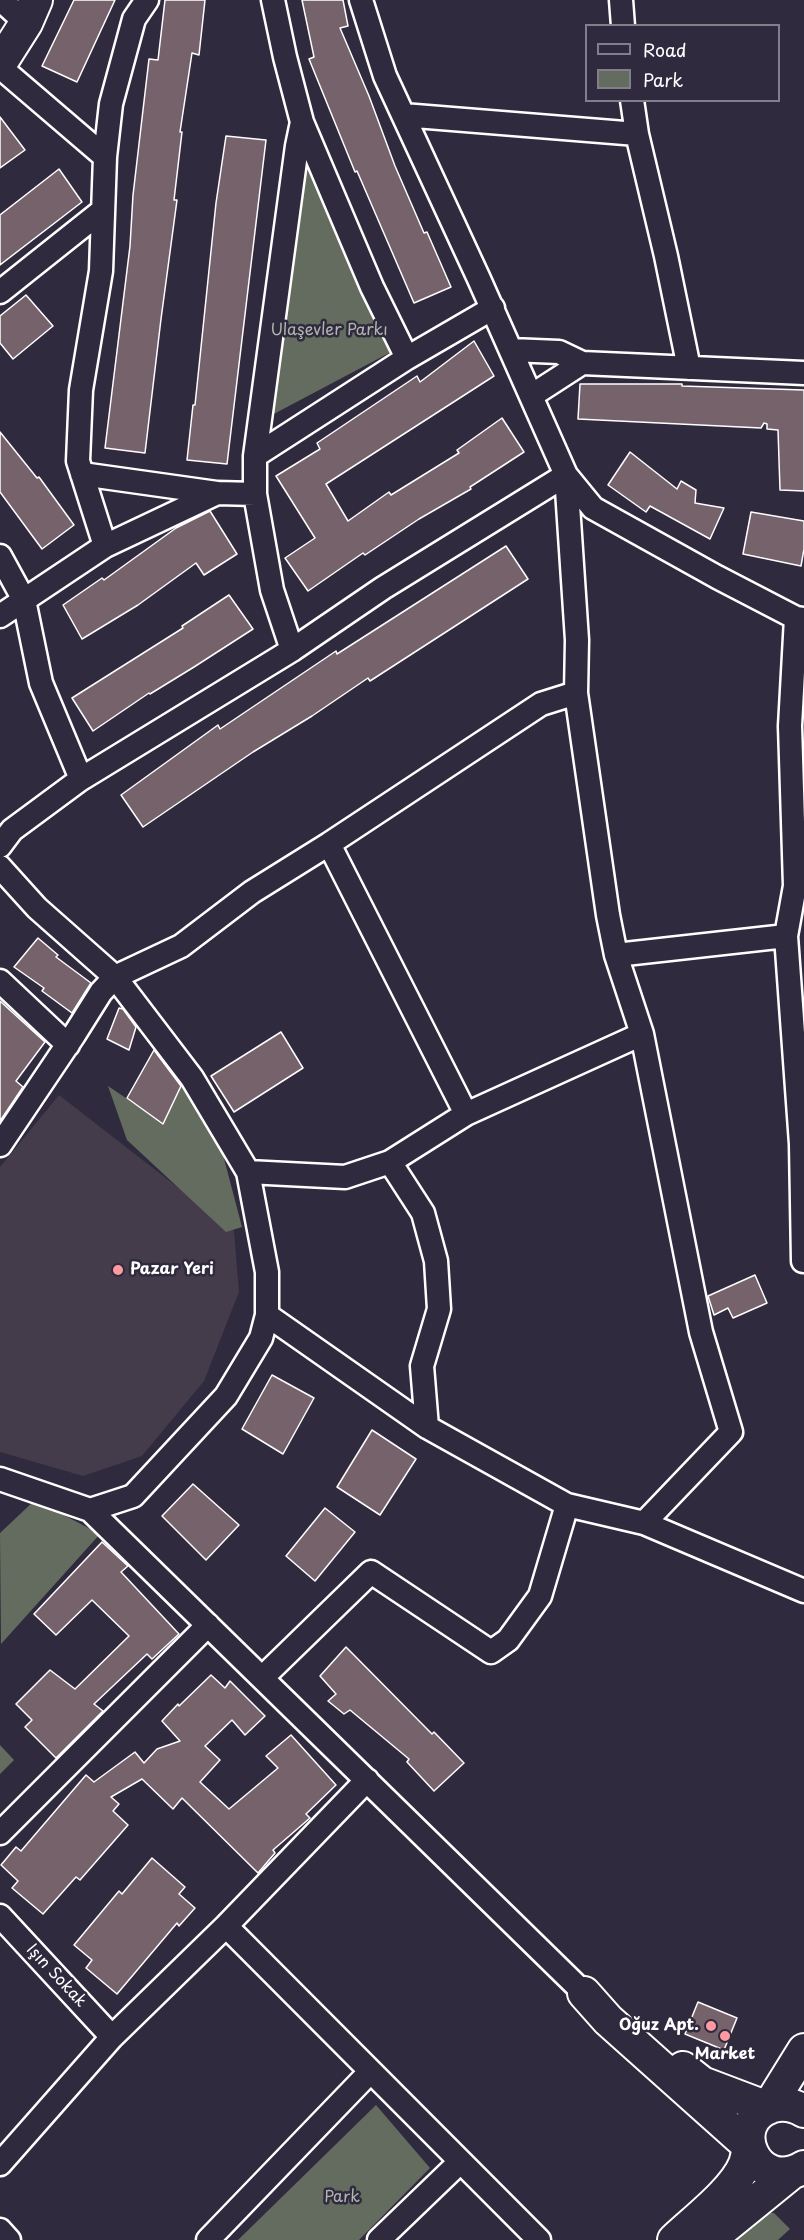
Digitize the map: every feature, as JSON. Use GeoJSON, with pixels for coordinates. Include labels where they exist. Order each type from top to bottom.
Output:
{"type":"FeatureCollection","features":[{"type":"Feature","properties":{"kind":"street"},"geometry":{"type":"LineString","coordinates":[[1,0],[31,11],[0,65],[105,157]]}},
{"type":"Feature","properties":{"kind":"street"},"geometry":{"type":"LineString","coordinates":[[105,546],[78,461],[81,390],[101,271],[105,157],[111,104],[134,19],[147,0]]}},
{"type":"Feature","properties":{"kind":"street"},"geometry":{"type":"LineString","coordinates":[[273,0],[302,122],[372,287],[407,358]]}},
{"type":"Feature","properties":{"kind":"street"},"geometry":{"type":"LineString","coordinates":[[361,0],[385,76],[493,308],[566,475],[593,508],[717,577],[800,619],[790,726],[795,886],[786,936],[801,1144],[803,1262]]}},
{"type":"Feature","properties":{"kind":"street"},"geometry":{"type":"LineString","coordinates":[[621,0],[622,24]]}},
{"type":"Feature","properties":{"kind":"street"},"geometry":{"type":"LineString","coordinates":[[632,102],[637,134],[666,256],[689,368]]}},
{"type":"Feature","properties":{"kind":"street"},"geometry":{"type":"LineString","coordinates":[[403,115],[637,134]]}},
{"type":"Feature","properties":{"kind":"street"},"geometry":{"type":"LineString","coordinates":[[292,650],[272,590],[255,494],[255,456],[302,122]]}},
{"type":"Feature","properties":{"kind":"street"},"geometry":{"type":"LineString","coordinates":[[0,292],[103,210]]}},
{"type":"Feature","properties":{"kind":"street"},"geometry":{"type":"LineString","coordinates":[[255,456],[407,358],[493,308]]}},
{"type":"Feature","properties":{"kind":"street"},"geometry":{"type":"LineString","coordinates":[[511,350],[560,352],[582,363],[804,373]]}},
{"type":"Feature","properties":{"kind":"street"},"geometry":{"type":"LineString","coordinates":[[531,396],[582,363]]}},
{"type":"Feature","properties":{"kind":"street"},"geometry":{"type":"LineString","coordinates":[[82,474],[217,493],[255,494]]}},
{"type":"Feature","properties":{"kind":"street"},"geometry":{"type":"LineString","coordinates":[[0,846],[12,830],[81,778],[292,650],[383,588],[566,475]]}},
{"type":"Feature","properties":{"kind":"street"},"geometry":{"type":"LineString","coordinates":[[566,475],[577,640],[576,693],[616,955],[642,1034],[701,1332],[731,1432],[644,1523]]}},
{"type":"Feature","properties":{"kind":"street"},"geometry":{"type":"LineString","coordinates":[[0,616],[105,546],[217,493]]}},
{"type":"Feature","properties":{"kind":"street"},"geometry":{"type":"LineString","coordinates":[[0,556],[24,600],[41,683],[81,778]]}},
{"type":"Feature","properties":{"kind":"street"},"geometry":{"type":"LineString","coordinates":[[0,1145],[101,992],[115,977],[181,946],[252,892],[541,704],[576,693]]}},
{"type":"Feature","properties":{"kind":"street"},"geometry":{"type":"LineString","coordinates":[[329,844],[466,1114]]}},
{"type":"Feature","properties":{"kind":"street"},"geometry":{"type":"LineString","coordinates":[[0,867],[37,908],[115,977],[192,1078],[248,1172],[267,1272],[267,1315],[261,1338],[226,1396],[133,1496],[90,1510]]}},
{"type":"Feature","properties":{"kind":"street"},"geometry":{"type":"LineString","coordinates":[[616,955],[786,936]]}},
{"type":"Feature","properties":{"kind":"street"},"geometry":{"type":"LineString","coordinates":[[0,981],[68,1045]]}},
{"type":"Feature","properties":{"kind":"street"},"geometry":{"type":"LineString","coordinates":[[248,1172],[345,1177],[390,1162],[466,1114],[642,1034]]}},
{"type":"Feature","properties":{"kind":"street"},"geometry":{"type":"LineString","coordinates":[[390,1162],[423,1213],[436,1261],[439,1309],[422,1366],[427,1427]]}},
{"type":"Feature","properties":{"kind":"street"},"geometry":{"type":"LineString","coordinates":[[267,1315],[427,1427],[567,1505],[644,1523],[804,1590]]}},
{"type":"Feature","properties":{"kind":"street"},"geometry":{"type":"LineString","coordinates":[[0,1479],[90,1510],[609,2020],[749,2146]]}},
{"type":"Feature","properties":{"kind":"street"},"geometry":{"type":"LineString","coordinates":[[262,1678],[371,1572],[491,1652],[508,1640],[540,1596],[567,1505]]}},
{"type":"Feature","properties":{"kind":"street"},"geometry":{"type":"LineString","coordinates":[[0,1833],[208,1625]]}},
{"type":"Feature","properties":{"kind":"street"},"geometry":{"type":"LineString","coordinates":[[0,2164],[112,2037],[226,1926],[367,1780]]}},
{"type":"Feature","properties":{"kind":"street","name":"Işın Sokak"},"geometry":{"type":"LineString","coordinates":[[0,1916],[112,2037]]}},
{"type":"Feature","properties":{"kind":"street"},"geometry":{"type":"LineString","coordinates":[[226,1926],[539,2240]]}},
{"type":"Feature","properties":{"kind":"street"},"geometry":{"type":"LineString","coordinates":[[609,2020],[644,2038],[702,2083],[768,2108],[780,2104],[791,2105],[804,2111]]}},
{"type":"Feature","properties":{"kind":"street"},"geometry":{"type":"LineString","coordinates":[[799,2177],[768,2171],[759,2165],[749,2146],[748,2137],[754,2120],[768,2108],[804,2050]]}},
{"type":"Feature","properties":{"kind":"street"},"geometry":{"type":"LineString","coordinates":[[208,2240],[370,2072]]}},
{"type":"Feature","properties":{"kind":"street"},"geometry":{"type":"LineString","coordinates":[[674,2240],[725,2192],[737,2177],[745,2164],[749,2146]]}},
{"type":"Feature","properties":{"kind":"street"},"geometry":{"type":"LineString","coordinates":[[379,2240],[460,2162]]}},
{"type":"Feature","properties":{"kind":"street"},"geometry":{"type":"LineString","coordinates":[[709,2240],[799,2177]]}},
{"type":"Feature","properties":{"kind":"street"},"geometry":{"type":"LineString","coordinates":[[0,2230],[9,2240]]}},
{"type":"Feature","properties":{"kind":"shaded area","name":"Pazar Yeri"},"geometry":{"type":"Polygon","coordinates":[[[59,1095],[234,1231],[239,1292],[204,1381],[142,1456],[83,1476],[0,1452],[0,1167],[59,1095]]]}},
{"type":"Feature","properties":{"kind":"green space","name":"Ulaşevler Parkı"},"geometry":{"type":"Polygon","coordinates":[[[308,161],[391,352],[270,416],[308,161]]]}},
{"type":"Feature","properties":{"kind":"green space"},"geometry":{"type":"Polygon","coordinates":[[[182,1084],[222,1151],[242,1227],[226,1232],[127,1140],[108,1086],[163,1123],[182,1084]]]}},
{"type":"Feature","properties":{"kind":"green space"},"geometry":{"type":"Polygon","coordinates":[[[35,1500],[100,1534],[1,1644],[0,1533],[35,1500]]]}},
{"type":"Feature","properties":{"kind":"green space"},"geometry":{"type":"Polygon","coordinates":[[[0,1745],[14,1760],[0,1774],[0,1745]]]}},
{"type":"Feature","properties":{"kind":"green space","name":"Park"},"geometry":{"type":"Polygon","coordinates":[[[376,2105],[430,2168],[359,2240],[238,2240],[376,2105]]]}},
{"type":"Feature","properties":{"kind":"green space"},"geometry":{"type":"Polygon","coordinates":[[[760,2213],[774,2213],[790,2229],[778,2240],[732,2240],[760,2213]]]}},
{"type":"Feature","properties":{"kind":"building"},"geometry":{"type":"Polygon","coordinates":[[[74,0],[115,0],[77,82],[42,66],[74,0]]]}},
{"type":"Feature","properties":{"kind":"building"},"geometry":{"type":"Polygon","coordinates":[[[165,0],[205,0],[199,55],[192,53],[180,132],[182,132],[174,200],[177,200],[145,453],[105,448],[130,246],[133,195],[149,59],[158,60],[165,0]]]}},
{"type":"Feature","properties":{"kind":"building"},"geometry":{"type":"Polygon","coordinates":[[[302,0],[343,0],[348,26],[340,28],[395,166],[424,233],[427,232],[451,287],[414,303],[357,171],[355,172],[309,59],[314,57],[302,0]]]}},
{"type":"Feature","properties":{"kind":"building"},"geometry":{"type":"Polygon","coordinates":[[[0,117],[25,150],[0,168],[0,117]]]}},
{"type":"Feature","properties":{"kind":"building"},"geometry":{"type":"Polygon","coordinates":[[[226,136],[266,140],[227,464],[187,460],[216,203],[226,136]]]}},
{"type":"Feature","properties":{"kind":"building"},"geometry":{"type":"Polygon","coordinates":[[[59,169],[82,202],[0,265],[0,215],[59,169]]]}},
{"type":"Feature","properties":{"kind":"building"},"geometry":{"type":"Polygon","coordinates":[[[26,295],[53,326],[13,359],[0,343],[0,316],[26,295]]]}},
{"type":"Feature","properties":{"kind":"building"},"geometry":{"type":"Polygon","coordinates":[[[474,341],[494,376],[326,484],[348,521],[389,492],[391,495],[459,453],[457,450],[502,418],[524,452],[470,487],[471,489],[419,519],[365,555],[363,553],[308,591],[285,558],[315,538],[276,476],[320,449],[317,443],[417,376],[420,382],[474,341]]]}},
{"type":"Feature","properties":{"kind":"building"},"geometry":{"type":"Polygon","coordinates":[[[580,384],[682,384],[682,386],[804,390],[804,491],[780,490],[778,430],[767,429],[767,424],[764,423],[761,428],[578,419],[580,384]]]}},
{"type":"Feature","properties":{"kind":"building"},"geometry":{"type":"Polygon","coordinates":[[[0,432],[37,478],[39,477],[74,525],[42,549],[0,492],[0,432]]]}},
{"type":"Feature","properties":{"kind":"building"},"geometry":{"type":"Polygon","coordinates":[[[630,452],[677,489],[681,481],[696,490],[695,503],[724,508],[710,539],[650,506],[646,512],[608,485],[630,452]]]}},
{"type":"Feature","properties":{"kind":"building"},"geometry":{"type":"Polygon","coordinates":[[[210,511],[237,554],[204,575],[196,563],[138,605],[82,639],[63,605],[102,578],[104,580],[176,528],[210,511]]]}},
{"type":"Feature","properties":{"kind":"building"},"geometry":{"type":"Polygon","coordinates":[[[751,512],[804,521],[804,549],[801,566],[743,554],[751,512]]]}},
{"type":"Feature","properties":{"kind":"building"},"geometry":{"type":"Polygon","coordinates":[[[506,546],[528,579],[370,681],[368,678],[253,752],[143,827],[121,795],[218,725],[220,729],[336,651],[337,654],[506,546]]]}},
{"type":"Feature","properties":{"kind":"building"},"geometry":{"type":"Polygon","coordinates":[[[229,595],[253,629],[149,693],[93,731],[72,698],[183,628],[182,626],[229,595]]]}},
{"type":"Feature","properties":{"kind":"building"},"geometry":{"type":"Polygon","coordinates":[[[38,938],[58,955],[56,957],[91,983],[72,1013],[42,991],[44,988],[14,967],[38,938]]]}},
{"type":"Feature","properties":{"kind":"building"},"geometry":{"type":"Polygon","coordinates":[[[0,1001],[45,1042],[16,1081],[23,1087],[0,1121],[0,1001]]]}},
{"type":"Feature","properties":{"kind":"building"},"geometry":{"type":"Polygon","coordinates":[[[119,1008],[123,1009],[136,1027],[129,1050],[107,1039],[119,1008]]]}},
{"type":"Feature","properties":{"kind":"building"},"geometry":{"type":"Polygon","coordinates":[[[281,1032],[303,1068],[234,1112],[211,1076],[281,1032]]]}},
{"type":"Feature","properties":{"kind":"building"},"geometry":{"type":"Polygon","coordinates":[[[154,1050],[181,1086],[163,1124],[127,1098],[154,1050]]]}},
{"type":"Feature","properties":{"kind":"building"},"geometry":{"type":"Polygon","coordinates":[[[755,1275],[767,1303],[733,1318],[728,1308],[714,1315],[708,1296],[755,1275]]]}},
{"type":"Feature","properties":{"kind":"building"},"geometry":{"type":"Polygon","coordinates":[[[272,1375],[314,1398],[283,1454],[242,1429],[272,1375]]]}},
{"type":"Feature","properties":{"kind":"building"},"geometry":{"type":"Polygon","coordinates":[[[372,1430],[416,1459],[380,1515],[337,1487],[372,1430]]]}},
{"type":"Feature","properties":{"kind":"building"},"geometry":{"type":"Polygon","coordinates":[[[193,1484],[239,1525],[206,1560],[162,1516],[193,1484]]]}},
{"type":"Feature","properties":{"kind":"building"},"geometry":{"type":"Polygon","coordinates":[[[325,1508],[355,1532],[315,1581],[286,1556],[325,1508]]]}},
{"type":"Feature","properties":{"kind":"building"},"geometry":{"type":"Polygon","coordinates":[[[102,1542],[128,1566],[121,1572],[179,1634],[152,1659],[147,1654],[94,1704],[103,1711],[56,1758],[25,1727],[32,1720],[16,1704],[50,1670],[75,1689],[129,1636],[92,1600],[56,1635],[34,1614],[102,1542]]]}},
{"type":"Feature","properties":{"kind":"building"},"geometry":{"type":"Polygon","coordinates":[[[346,1647],[464,1763],[434,1791],[407,1762],[409,1759],[350,1710],[344,1714],[328,1701],[336,1694],[320,1676],[346,1647]]]}},
{"type":"Feature","properties":{"kind":"building"},"geometry":{"type":"Polygon","coordinates":[[[211,1675],[225,1688],[230,1681],[265,1716],[245,1735],[232,1720],[205,1746],[220,1760],[200,1782],[229,1809],[278,1768],[266,1756],[291,1735],[336,1785],[306,1814],[310,1818],[273,1850],[275,1853],[258,1873],[182,1798],[173,1809],[142,1779],[111,1797],[119,1804],[113,1811],[128,1825],[80,1880],[76,1877],[43,1914],[12,1888],[18,1881],[1,1865],[16,1847],[21,1851],[86,1775],[94,1782],[135,1752],[144,1763],[157,1749],[180,1741],[162,1721],[211,1675]]]}},
{"type":"Feature","properties":{"kind":"building"},"geometry":{"type":"Polygon","coordinates":[[[152,1858],[185,1887],[179,1894],[195,1908],[179,1926],[177,1923],[117,1994],[86,1968],[92,1960],[74,1945],[119,1891],[122,1894],[152,1858]]]}},
{"type":"Feature","properties":{"kind":"building","name":"Oğuz Apt."},"geometry":{"type":"Polygon","coordinates":[[[698,2002],[737,2018],[724,2050],[685,2034],[698,2002]]]}},
{"type":"Feature","properties":{"kind":"place","name":"Pazar Yeri"},"geometry":{"type":"Point","coordinates":[118,1270]}},
{"type":"Feature","properties":{"kind":"place","name":"Oğuz Apt."},"geometry":{"type":"Point","coordinates":[711,2026]}},
{"type":"Feature","properties":{"kind":"place","name":"Market"},"geometry":{"type":"Point","coordinates":[725,2036]}}]}
